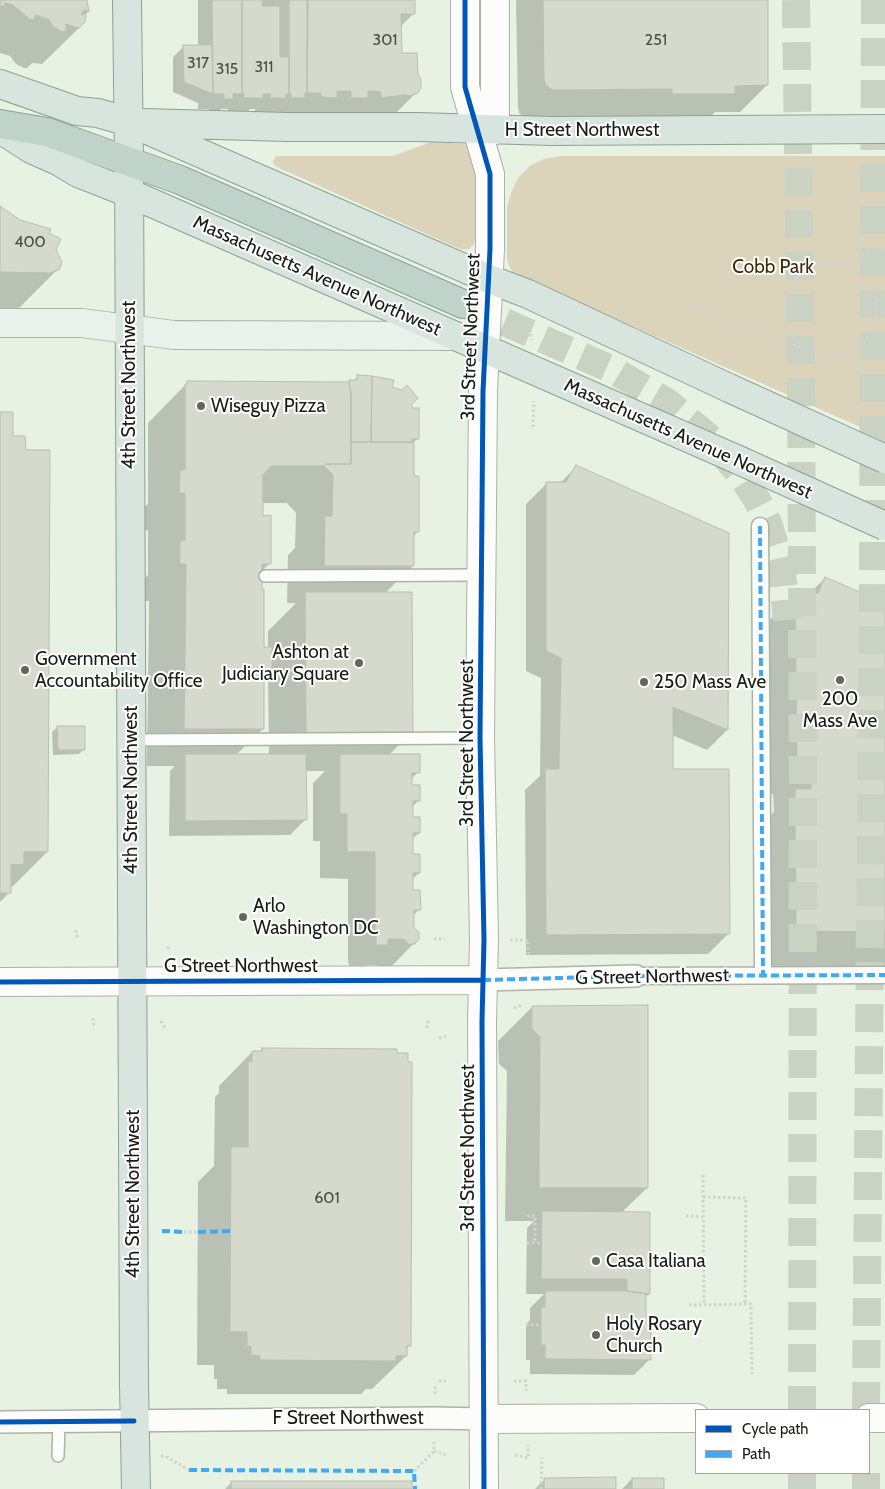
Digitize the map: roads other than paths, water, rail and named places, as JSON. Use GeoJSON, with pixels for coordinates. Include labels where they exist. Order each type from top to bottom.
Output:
{"type":"FeatureCollection","features":[{"type":"Feature","properties":{"kind":"highway"},"geometry":{"type":"LineString","coordinates":[[0,124],[47,132],[180,180],[463,304]]}},
{"type":"Feature","properties":{"kind":"main road","name":"4th Street Northwest"},"geometry":{"type":"LineString","coordinates":[[127,0],[134,1421],[136,1489]]}},
{"type":"Feature","properties":{"kind":"main road"},"geometry":{"type":"LineString","coordinates":[[0,84],[77,110],[98,113],[129,122],[489,279],[528,294],[885,459]]}},
{"type":"Feature","properties":{"kind":"main road","name":"H Street Northwest"},"geometry":{"type":"LineString","coordinates":[[129,122],[287,127],[445,127],[551,131],[885,129]]}},
{"type":"Feature","properties":{"kind":"main road","name":"Massachusetts Avenue Northwest"},"geometry":{"type":"LineString","coordinates":[[0,129],[31,149],[58,161],[78,173],[129,193],[885,526]]}},
{"type":"Feature","properties":{"kind":"main road"},"geometry":{"type":"LineString","coordinates":[[0,323],[82,323],[174,335],[454,336]]}},
{"type":"Feature","properties":{"kind":"street","name":"3rd Street Northwest"},"geometry":{"type":"LineString","coordinates":[[465,0],[465,87],[487,130]]}},
{"type":"Feature","properties":{"kind":"street","name":"3rd Street Northwest"},"geometry":{"type":"LineString","coordinates":[[484,1489],[483,980],[480,738],[483,391],[489,279],[490,174],[487,130],[495,0]]}},
{"type":"Feature","properties":{"kind":"street"},"geometry":{"type":"LineString","coordinates":[[760,526],[763,975]]}},
{"type":"Feature","properties":{"kind":"street","name":"G Street Northwest"},"geometry":{"type":"LineString","coordinates":[[0,982],[483,980],[636,976],[885,974]]}},
{"type":"Feature","properties":{"kind":"street","name":"F Street Northwest"},"geometry":{"type":"LineString","coordinates":[[0,1422],[396,1418],[695,1418]]}},
{"type":"Feature","properties":{"kind":"street"},"geometry":{"type":"LineString","coordinates":[[870,1418],[885,1418]]}},
{"type":"Feature","properties":{"kind":"lane"},"geometry":{"type":"LineString","coordinates":[[265,576],[482,575]]}},
{"type":"Feature","properties":{"kind":"lane"},"geometry":{"type":"LineString","coordinates":[[131,740],[480,738]]}},
{"type":"Feature","properties":{"kind":"lane"},"geometry":{"type":"LineString","coordinates":[[58,1456],[59,1422]]}},
{"type":"Feature","properties":{"kind":"tunnel"},"geometry":{"type":"LineString","coordinates":[[796,0],[801,376],[803,775],[802,1409]]}},
{"type":"Feature","properties":{"kind":"tunnel"},"geometry":{"type":"LineString","coordinates":[[866,1409],[873,570],[875,0]]}},
{"type":"Feature","properties":{"kind":"tunnel"},"geometry":{"type":"LineString","coordinates":[[466,305],[613,370],[667,402],[711,439],[743,478],[757,500],[768,523],[782,572],[787,620]]}},
{"type":"Feature","properties":{"kind":"tunnel"},"geometry":{"type":"LineString","coordinates":[[802,1474],[802,1489]]}},
{"type":"Feature","properties":{"kind":"tunnel"},"geometry":{"type":"LineString","coordinates":[[866,1474],[866,1489]]}},
{"type":"Feature","properties":{"kind":"place","name":"Wiseguy Pizza"},"geometry":{"type":"Point","coordinates":[201,406]}},
{"type":"Feature","properties":{"kind":"place","name":"Ashton at Judiciary Square"},"geometry":{"type":"Point","coordinates":[359,663]}},
{"type":"Feature","properties":{"kind":"place","name":"Government Accountability Office"},"geometry":{"type":"Point","coordinates":[25,670]}},
{"type":"Feature","properties":{"kind":"place","name":"200 Mass Ave"},"geometry":{"type":"Point","coordinates":[840,680]}},
{"type":"Feature","properties":{"kind":"place","name":"250 Mass Ave"},"geometry":{"type":"Point","coordinates":[644,682]}},
{"type":"Feature","properties":{"kind":"place","name":"Arlo Washington DC"},"geometry":{"type":"Point","coordinates":[243,917]}},
{"type":"Feature","properties":{"kind":"place","name":"Casa Italiana"},"geometry":{"type":"Point","coordinates":[596,1261]}},
{"type":"Feature","properties":{"kind":"place","name":"Holy Rosary Church"},"geometry":{"type":"Point","coordinates":[596,1335]}},
{"type":"Feature","properties":{"kind":"park label","name":"Cobb Park"},"geometry":{"type":"Point","coordinates":[773,267]}}]}
